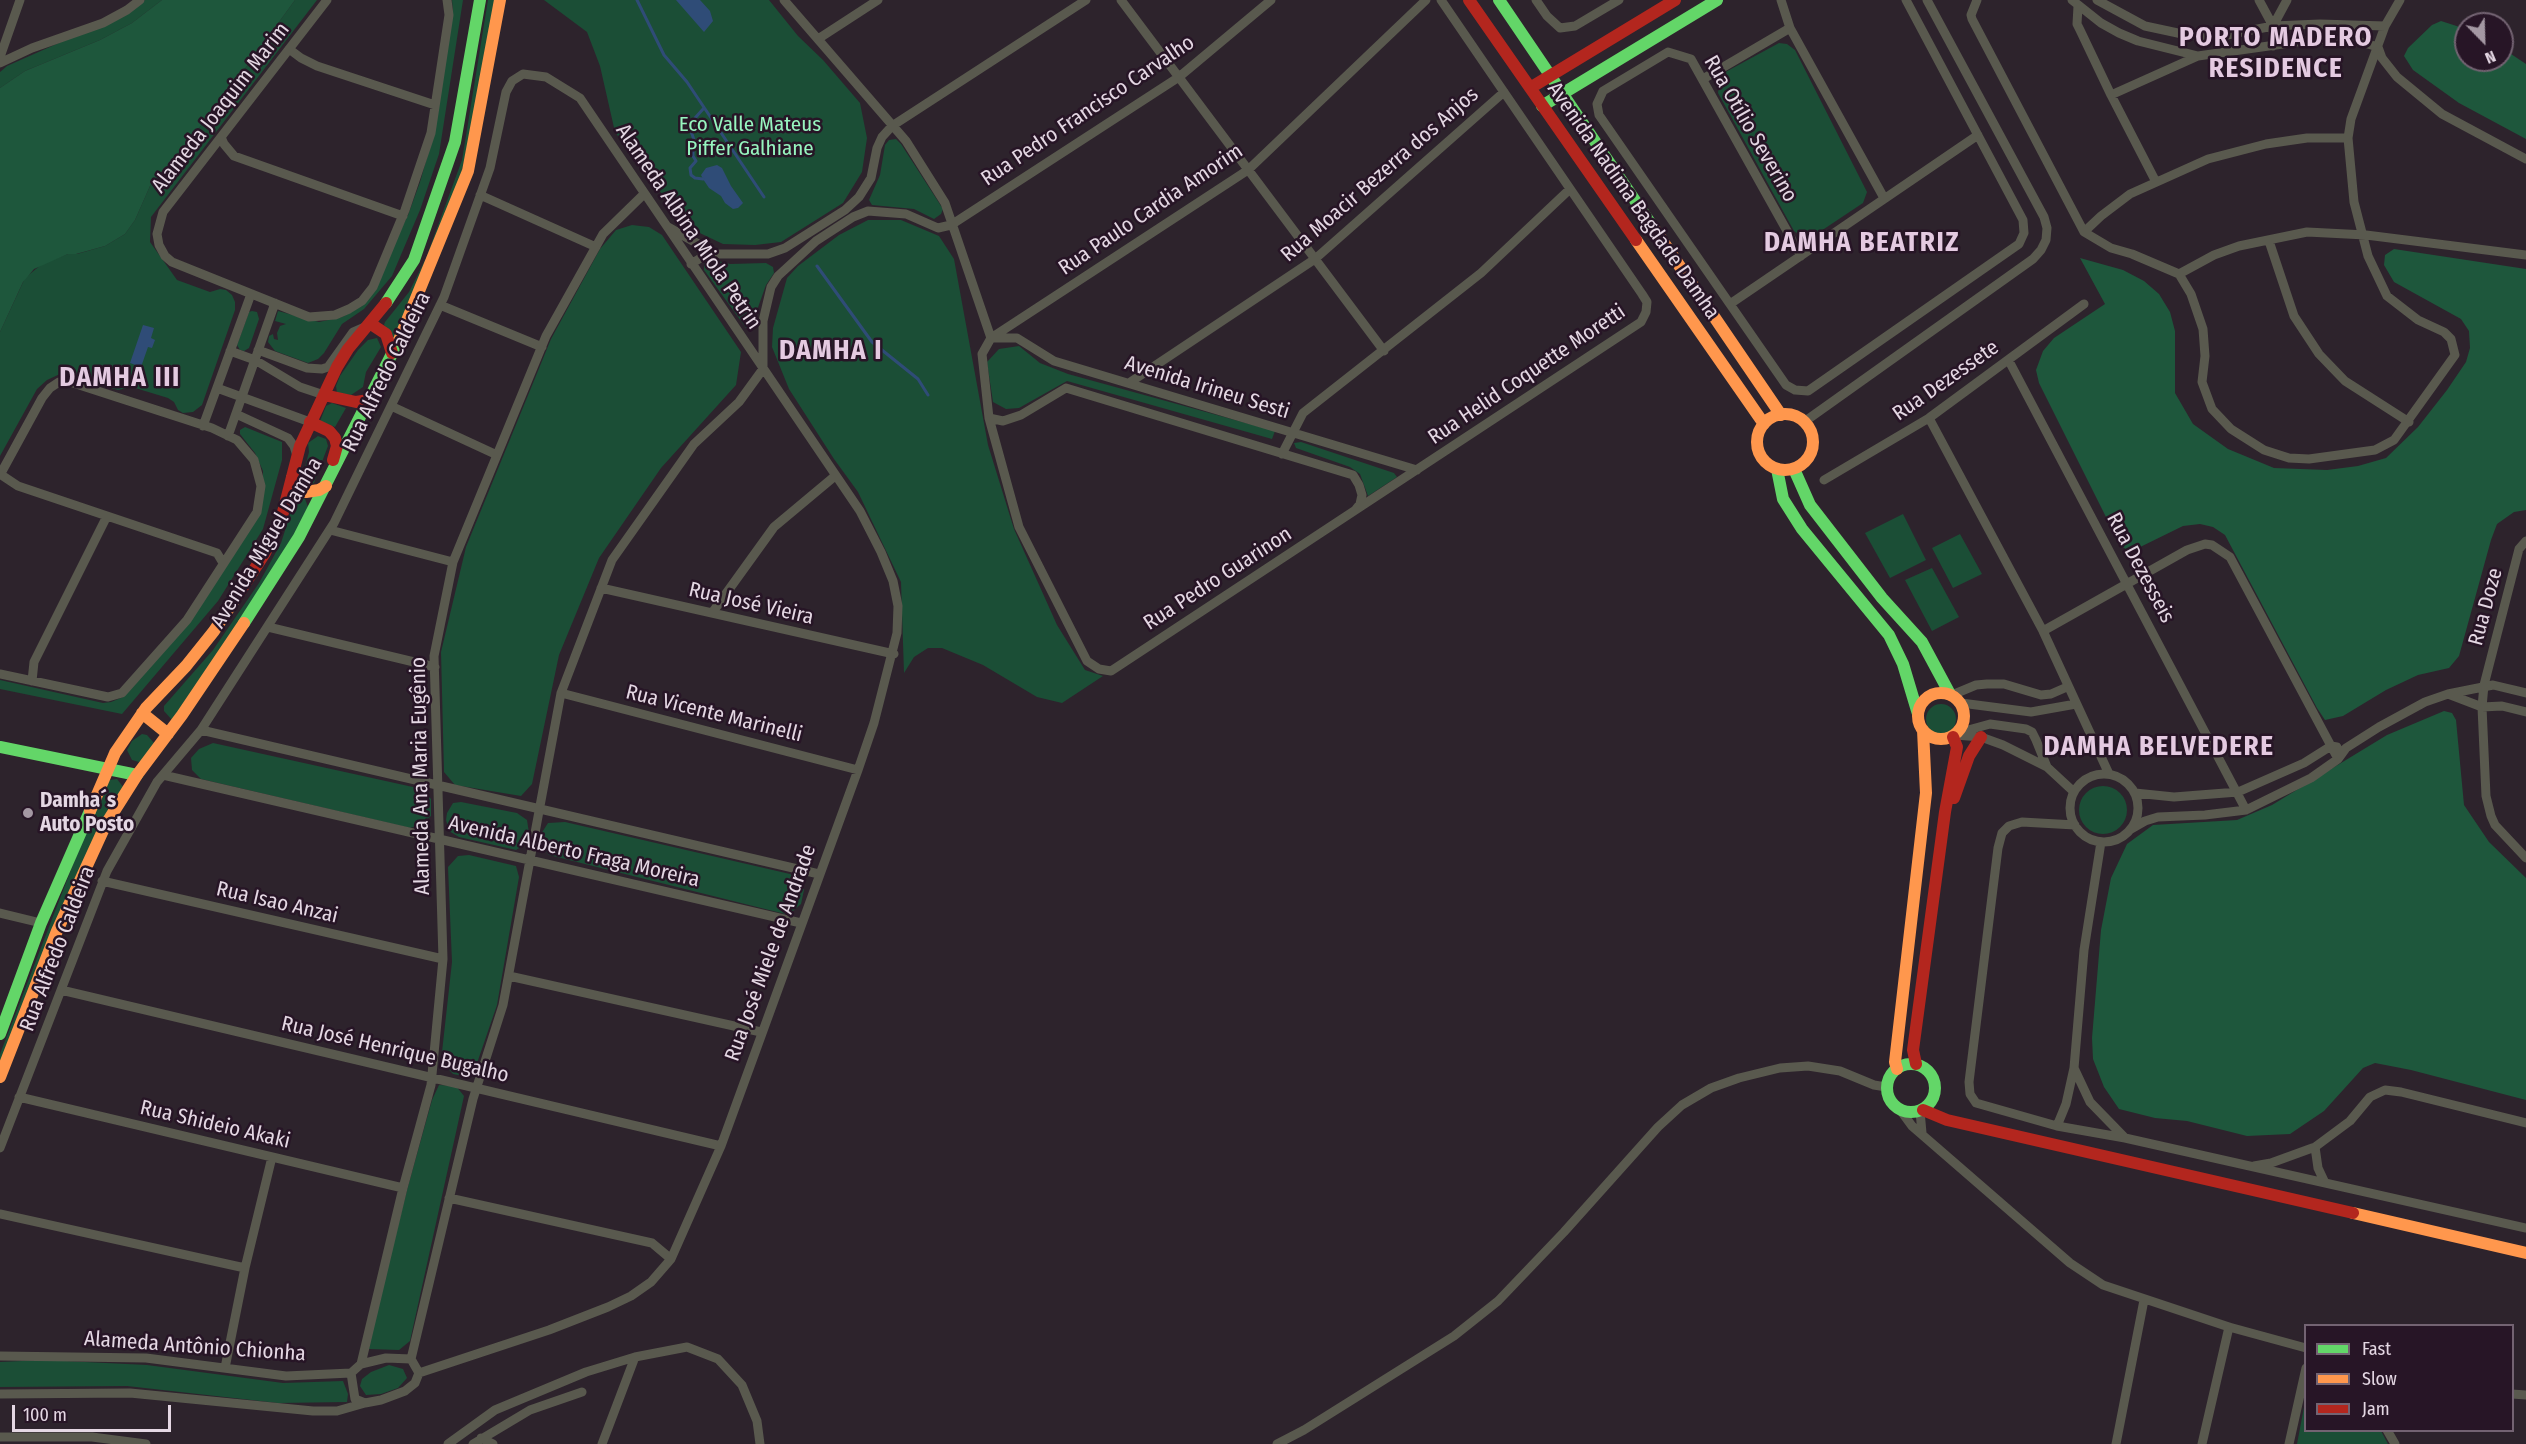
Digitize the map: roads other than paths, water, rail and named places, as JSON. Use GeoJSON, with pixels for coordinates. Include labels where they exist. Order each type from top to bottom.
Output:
{"type":"FeatureCollection","features":[{"type":"Feature","properties":{"kind":"street"},"geometry":{"type":"LineString","coordinates":[[0,57],[20,0]]}},
{"type":"Feature","properties":{"kind":"street"},"geometry":{"type":"LineString","coordinates":[[0,63],[32,48],[103,23],[140,0]]}},
{"type":"Feature","properties":{"kind":"street","name":"Alameda Joaquim Marim"},"geometry":{"type":"LineString","coordinates":[[251,294],[172,262],[165,256],[159,244],[158,224],[163,212],[327,0]]}},
{"type":"Feature","properties":{"kind":"street"},"geometry":{"type":"LineString","coordinates":[[203,426],[251,294],[309,317],[335,315],[349,309],[362,301],[373,287],[403,216],[431,133],[449,15],[447,0]]}},
{"type":"Feature","properties":{"kind":"street","name":"Avenida Miguel Damha"},"geometry":{"type":"LineString","coordinates":[[0,1034],[41,923],[115,753],[142,713],[199,650],[265,553],[279,524],[297,456],[310,422],[348,349],[371,324],[414,261],[451,152],[480,0]]}},
{"type":"Feature","properties":{"kind":"street","name":"Avenida Miguel Damha"},"geometry":{"type":"LineString","coordinates":[[1,1074],[57,931],[106,824],[137,775],[168,734],[257,604],[299,537],[392,353],[460,195],[468,171],[500,0]]}},
{"type":"Feature","properties":{"kind":"street"},"geometry":{"type":"LineString","coordinates":[[783,0],[906,141],[945,203],[991,338],[982,354],[989,418]]}},
{"type":"Feature","properties":{"kind":"street"},"geometry":{"type":"LineString","coordinates":[[818,39],[878,0]]}},
{"type":"Feature","properties":{"kind":"street"},"geometry":{"type":"LineString","coordinates":[[691,264],[707,254],[768,254],[785,248],[845,210],[859,197],[871,178],[877,148],[882,137],[892,126],[1086,0]]}},
{"type":"Feature","properties":{"kind":"street"},"geometry":{"type":"LineString","coordinates":[[1122,0],[1384,351]]}},
{"type":"Feature","properties":{"kind":"street","name":"Rua Pedro Francisco Carvalho"},"geometry":{"type":"LineString","coordinates":[[951,225],[1179,77],[1271,0]]}},
{"type":"Feature","properties":{"kind":"street","name":"Rua Paulo Cardia Amorim"},"geometry":{"type":"LineString","coordinates":[[991,338],[1248,170],[1426,0]]}},
{"type":"Feature","properties":{"kind":"street"},"geometry":{"type":"LineString","coordinates":[[1282,454],[1291,432],[1303,413],[1481,273],[1570,189],[1441,0]]}},
{"type":"Feature","properties":{"kind":"street","name":"Avenida Nadima Bagdade Damha"},"geometry":{"type":"LineString","coordinates":[[1470,0],[1764,424]]}},
{"type":"Feature","properties":{"kind":"street","name":"Avenida Nadima Bagdade Damha"},"geometry":{"type":"LineString","coordinates":[[1499,0],[1781,415]]}},
{"type":"Feature","properties":{"kind":"street"},"geometry":{"type":"LineString","coordinates":[[1536,0],[1547,16],[1560,28],[1575,26],[1619,0]]}},
{"type":"Feature","properties":{"kind":"street"},"geometry":{"type":"LineString","coordinates":[[1530,88],[1675,0]]}},
{"type":"Feature","properties":{"kind":"street"},"geometry":{"type":"LineString","coordinates":[[1542,106],[1717,0]]}},
{"type":"Feature","properties":{"kind":"street"},"geometry":{"type":"LineString","coordinates":[[1781,0],[1790,28],[1884,198]]}},
{"type":"Feature","properties":{"kind":"street"},"geometry":{"type":"LineString","coordinates":[[1730,304],[1978,135],[1906,0]]}},
{"type":"Feature","properties":{"kind":"street"},"geometry":{"type":"LineString","coordinates":[[1804,422],[2033,259],[2046,240],[2047,228],[2044,217],[1928,0]]}},
{"type":"Feature","properties":{"kind":"street"},"geometry":{"type":"LineString","coordinates":[[1977,0],[1971,15],[1972,19],[2084,232],[2110,248],[2132,254],[2179,274],[2191,294],[2203,329],[2205,356],[2203,389],[2212,409],[2245,440],[2264,450],[2289,458],[2309,459],[2358,453],[2386,446],[2409,422],[2455,355],[2451,339],[2444,332],[2418,320],[2387,296],[2375,273],[2361,235],[2354,202],[2348,138],[2356,99],[2385,26],[2400,0]]}},
{"type":"Feature","properties":{"kind":"street"},"geometry":{"type":"LineString","coordinates":[[2097,0],[2145,26],[2187,35],[2222,36],[2273,26],[2320,24],[2385,26]]}},
{"type":"Feature","properties":{"kind":"street"},"geometry":{"type":"LineString","coordinates":[[2259,0],[2273,26],[2273,45]]}},
{"type":"Feature","properties":{"kind":"street"},"geometry":{"type":"LineString","coordinates":[[2273,26],[2287,0]]}},
{"type":"Feature","properties":{"kind":"street"},"geometry":{"type":"LineString","coordinates":[[2075,3],[2077,24],[2156,182]]}},
{"type":"Feature","properties":{"kind":"street"},"geometry":{"type":"LineString","coordinates":[[2075,3],[2119,33],[2138,41],[2198,56]]}},
{"type":"Feature","properties":{"kind":"street"},"geometry":{"type":"LineString","coordinates":[[1659,10],[1670,28]]}},
{"type":"Feature","properties":{"kind":"street"},"geometry":{"type":"LineString","coordinates":[[1703,79],[1790,28]]}},
{"type":"Feature","properties":{"kind":"street"},"geometry":{"type":"LineString","coordinates":[[2111,95],[2198,56],[2318,39],[2361,42],[2378,47]]}},
{"type":"Feature","properties":{"kind":"street"},"geometry":{"type":"LineString","coordinates":[[2378,47],[2382,58],[2397,77],[2442,114],[2526,159]]}},
{"type":"Feature","properties":{"kind":"street"},"geometry":{"type":"LineString","coordinates":[[289,49],[317,66],[435,105]]}},
{"type":"Feature","properties":{"kind":"street","name":"Avenida Nadima Bagdade Damha"},"geometry":{"type":"LineString","coordinates":[[1682,55],[1668,52],[1603,91],[1597,104],[1599,115],[1786,386],[1795,390],[1808,391],[2019,244],[2024,233],[2023,220],[1978,135]]}},
{"type":"Feature","properties":{"kind":"street","name":"Rua Otílio Severino"},"geometry":{"type":"LineString","coordinates":[[1682,55],[1691,59],[1703,79],[1801,256]]}},
{"type":"Feature","properties":{"kind":"street","name":"Alameda Albina Miola Petrin"},"geometry":{"type":"LineString","coordinates":[[523,74],[546,76],[580,98],[860,511],[893,581],[898,606],[894,654]]}},
{"type":"Feature","properties":{"kind":"street","name":"Rua Alfredo Caldeira"},"geometry":{"type":"LineString","coordinates":[[0,1148],[102,882],[163,776],[201,730],[330,530],[391,406],[440,305],[490,168],[506,92],[512,81],[523,74]]}},
{"type":"Feature","properties":{"kind":"street","name":"Rua Moacir Bezerra dos Anjos"},"geometry":{"type":"LineString","coordinates":[[1129,383],[1315,259],[1504,92]]}},
{"type":"Feature","properties":{"kind":"street"},"geometry":{"type":"LineString","coordinates":[[221,137],[234,156],[403,216]]}},
{"type":"Feature","properties":{"kind":"street"},"geometry":{"type":"LineString","coordinates":[[2084,232],[2115,205],[2156,182],[2208,159],[2255,146],[2307,138],[2348,138]]}},
{"type":"Feature","properties":{"kind":"street","name":"Rua Helid Coquette Moretti"},"geometry":{"type":"LineString","coordinates":[[1355,510],[1641,322],[1646,312],[1647,302],[1570,189]]}},
{"type":"Feature","properties":{"kind":"street","name":"Alameda Ana Maria Eugênio"},"geometry":{"type":"LineString","coordinates":[[361,1364],[432,1077],[443,959],[434,656],[453,562],[542,347],[603,234],[644,194]]}},
{"type":"Feature","properties":{"kind":"street"},"geometry":{"type":"LineString","coordinates":[[480,195],[596,247]]}},
{"type":"Feature","properties":{"kind":"street"},"geometry":{"type":"LineString","coordinates":[[419,1373],[411,1359],[476,1088],[503,1005],[561,693],[612,560],[694,444],[738,402],[763,369],[763,321],[771,287],[778,276],[816,241],[853,217],[868,211],[906,214],[938,228],[951,225]]}},
{"type":"Feature","properties":{"kind":"street"},"geometry":{"type":"LineString","coordinates":[[665,225],[718,255]]}},
{"type":"Feature","properties":{"kind":"street"},"geometry":{"type":"LineString","coordinates":[[2179,274],[2214,255],[2239,246],[2307,232],[2361,235],[2526,255]]}},
{"type":"Feature","properties":{"kind":"street"},"geometry":{"type":"LineString","coordinates":[[2270,241],[2294,316],[2319,354],[2345,381],[2409,422]]}},
{"type":"Feature","properties":{"kind":"street"},"geometry":{"type":"LineString","coordinates":[[232,438],[236,414],[275,303]]}},
{"type":"Feature","properties":{"kind":"street","name":"Rua Dezessete"},"geometry":{"type":"LineString","coordinates":[[1824,480],[1929,418],[2084,304]]}},
{"type":"Feature","properties":{"kind":"street"},"geometry":{"type":"LineString","coordinates":[[440,305],[542,347]]}},
{"type":"Feature","properties":{"kind":"street"},"geometry":{"type":"LineString","coordinates":[[258,350],[307,368],[322,369],[328,367],[353,332],[371,324],[386,334],[392,353]]}},
{"type":"Feature","properties":{"kind":"street","name":"Avenida Irineu Sesti"},"geometry":{"type":"LineString","coordinates":[[991,338],[1017,338],[1054,361],[1417,470]]}},
{"type":"Feature","properties":{"kind":"street"},"geometry":{"type":"LineString","coordinates":[[230,351],[255,360],[300,387],[356,402],[369,400]]}},
{"type":"Feature","properties":{"kind":"street","name":"Rua Dezesseis"},"geometry":{"type":"LineString","coordinates":[[2008,361],[2129,585],[2246,810]]}},
{"type":"Feature","properties":{"kind":"street"},"geometry":{"type":"LineString","coordinates":[[0,674],[108,698],[116,697],[127,688],[187,620],[224,563],[256,512],[261,486],[254,460],[232,438],[203,426],[79,385],[59,382],[42,398],[0,475],[18,486],[217,553],[224,563]]}},
{"type":"Feature","properties":{"kind":"street"},"geometry":{"type":"LineString","coordinates":[[217,388],[329,431],[337,442],[327,485],[319,490],[306,492],[297,488],[292,478]]}},
{"type":"Feature","properties":{"kind":"street","name":"Avenida Irineu Sesti"},"geometry":{"type":"LineString","coordinates":[[989,418],[1003,421],[1021,415],[1066,388],[1353,476],[1362,495],[1360,504],[1355,510]]}},
{"type":"Feature","properties":{"kind":"street"},"geometry":{"type":"LineString","coordinates":[[391,406],[497,455]]}},
{"type":"Feature","properties":{"kind":"street"},"geometry":{"type":"LineString","coordinates":[[236,414],[288,438],[297,456]]}},
{"type":"Feature","properties":{"kind":"street"},"geometry":{"type":"LineString","coordinates":[[1781,415],[1797,417],[1804,422],[1813,438],[1809,457],[1794,469],[1776,469],[1768,465],[1758,450],[1757,441],[1764,424],[1781,415]]}},
{"type":"Feature","properties":{"kind":"street","name":"Rua Pedro Guarinon"},"geometry":{"type":"LineString","coordinates":[[989,418],[1019,527],[1087,661],[1099,669],[1111,671],[1355,510]]}},
{"type":"Feature","properties":{"kind":"street"},"geometry":{"type":"LineString","coordinates":[[1929,418],[2043,631],[2109,774]]}},
{"type":"Feature","properties":{"kind":"street"},"geometry":{"type":"LineString","coordinates":[[1776,469],[1783,499],[1802,529],[1888,635],[1903,664],[1923,730],[1926,793],[1895,1062],[1897,1069]]}},
{"type":"Feature","properties":{"kind":"street"},"geometry":{"type":"LineString","coordinates":[[1794,469],[1810,505],[1882,598],[1922,642],[1965,718],[1955,735],[1957,747],[1945,812],[1913,1050],[1916,1064]]}},
{"type":"Feature","properties":{"kind":"street"},"geometry":{"type":"LineString","coordinates":[[712,613],[774,527],[835,476]]}},
{"type":"Feature","properties":{"kind":"street"},"geometry":{"type":"LineString","coordinates":[[32,681],[34,662],[106,516]]}},
{"type":"Feature","properties":{"kind":"street"},"geometry":{"type":"LineString","coordinates":[[330,530],[453,562]]}},
{"type":"Feature","properties":{"kind":"street","name":"Rua Doze"},"geometry":{"type":"LineString","coordinates":[[2526,541],[2519,549],[2484,685],[2482,707],[2486,796],[2491,816],[2495,825],[2526,858]]}},
{"type":"Feature","properties":{"kind":"street"},"geometry":{"type":"LineString","coordinates":[[2043,631],[2129,585],[2187,550],[2205,544],[2218,548],[2230,556],[2338,759]]}},
{"type":"Feature","properties":{"kind":"street","name":"Rua José Vieira"},"geometry":{"type":"LineString","coordinates":[[601,588],[894,654]]}},
{"type":"Feature","properties":{"kind":"street"},"geometry":{"type":"LineString","coordinates":[[268,627],[435,667]]}},
{"type":"Feature","properties":{"kind":"street","name":"Rua José Miele de Andrade"},"geometry":{"type":"LineString","coordinates":[[671,1259],[721,1146],[858,770],[894,654]]}},
{"type":"Feature","properties":{"kind":"street"},"geometry":{"type":"LineString","coordinates":[[1954,697],[1976,685],[1987,684],[2004,684],[2041,695],[2051,694],[2067,687]]}},
{"type":"Feature","properties":{"kind":"street"},"geometry":{"type":"LineString","coordinates":[[2131,829],[2137,815],[2135,793],[2124,780],[2109,774],[2092,776],[2079,785],[2074,792],[2070,809],[2075,825],[2082,834],[2101,842],[2118,839],[2131,829],[2158,817],[2246,810],[2310,778],[2338,759],[2346,748],[2426,702],[2448,694],[2484,685],[2508,687],[2526,693]]}},
{"type":"Feature","properties":{"kind":"street","name":"Rua Vicente Marinelli"},"geometry":{"type":"LineString","coordinates":[[561,693],[858,770]]}},
{"type":"Feature","properties":{"kind":"street"},"geometry":{"type":"LineString","coordinates":[[1918,714],[1921,705],[1933,694],[2031,712],[2076,704]]}},
{"type":"Feature","properties":{"kind":"street"},"geometry":{"type":"LineString","coordinates":[[2448,694],[2482,707],[2502,706],[2526,712]]}},
{"type":"Feature","properties":{"kind":"street"},"geometry":{"type":"LineString","coordinates":[[1945,812],[1955,797],[1969,756],[1982,731],[1983,704]]}},
{"type":"Feature","properties":{"kind":"street"},"geometry":{"type":"LineString","coordinates":[[142,713],[168,734]]}},
{"type":"Feature","properties":{"kind":"street"},"geometry":{"type":"LineString","coordinates":[[1923,730],[1936,739],[1982,731],[2001,725],[2026,729],[2032,732],[2047,767]]}},
{"type":"Feature","properties":{"kind":"street","name":"Avenida Alberto Fraga Moreira"},"geometry":{"type":"LineString","coordinates":[[201,730],[819,874]]}},
{"type":"Feature","properties":{"kind":"street"},"geometry":{"type":"LineString","coordinates":[[1982,731],[2003,745],[2047,767],[2074,792]]}},
{"type":"Feature","properties":{"kind":"street"},"geometry":{"type":"LineString","coordinates":[[2135,793],[2174,797],[2238,792],[2304,764],[2331,746],[2346,748]]}},
{"type":"Feature","properties":{"kind":"street"},"geometry":{"type":"LineString","coordinates":[[0,747],[137,775]]}},
{"type":"Feature","properties":{"kind":"street","name":"Avenida Alberto Fraga Moreira"},"geometry":{"type":"LineString","coordinates":[[163,776],[801,923]]}},
{"type":"Feature","properties":{"kind":"street"},"geometry":{"type":"LineString","coordinates":[[2075,825],[2022,822],[2009,826],[2002,833],[1998,848],[1969,1082],[1970,1094],[1976,1103],[2057,1126],[2125,1138],[2526,1228]]}},
{"type":"Feature","properties":{"kind":"street"},"geometry":{"type":"LineString","coordinates":[[2057,1126],[2066,1104],[2074,1068],[2084,950],[2101,842]]}},
{"type":"Feature","properties":{"kind":"street","name":"Rua Isao Anzai"},"geometry":{"type":"LineString","coordinates":[[102,882],[443,959]]}},
{"type":"Feature","properties":{"kind":"street"},"geometry":{"type":"LineString","coordinates":[[0,913],[41,923]]}},
{"type":"Feature","properties":{"kind":"street"},"geometry":{"type":"LineString","coordinates":[[508,976],[761,1032]]}},
{"type":"Feature","properties":{"kind":"street","name":"Rua José Henrique Bugalho"},"geometry":{"type":"LineString","coordinates":[[61,990],[721,1146]]}},
{"type":"Feature","properties":{"kind":"street"},"geometry":{"type":"LineString","coordinates":[[1947,1120],[1935,1095],[1935,1082],[1932,1075],[1922,1066],[1916,1064],[1897,1069],[1892,1073],[1886,1087],[1890,1101],[1912,1126],[2070,1263],[2103,1285],[2229,1327],[2304,1347]]}},
{"type":"Feature","properties":{"kind":"street"},"geometry":{"type":"LineString","coordinates":[[1277,1444],[1304,1430],[1454,1336],[1498,1301],[1659,1127],[1682,1106],[1711,1088],[1779,1068],[1808,1066],[1840,1071],[1886,1087]]}},
{"type":"Feature","properties":{"kind":"street"},"geometry":{"type":"LineString","coordinates":[[2074,1068],[2090,1102],[2125,1138]]}},
{"type":"Feature","properties":{"kind":"street"},"geometry":{"type":"LineString","coordinates":[[2249,1167],[2271,1163],[2315,1147],[2350,1121],[2374,1094],[2392,1090],[2526,1123]]}},
{"type":"Feature","properties":{"kind":"street"},"geometry":{"type":"LineString","coordinates":[[1901,1111],[1908,1113],[1921,1110],[1930,1104],[1935,1095]]}},
{"type":"Feature","properties":{"kind":"street","name":"Rua Shideio Akaki"},"geometry":{"type":"LineString","coordinates":[[19,1097],[403,1188]]}},
{"type":"Feature","properties":{"kind":"street"},"geometry":{"type":"LineString","coordinates":[[1921,1110],[1947,1120],[2526,1252]]}},
{"type":"Feature","properties":{"kind":"street"},"geometry":{"type":"LineString","coordinates":[[1921,1110],[1922,1133]]}},
{"type":"Feature","properties":{"kind":"street"},"geometry":{"type":"LineString","coordinates":[[2315,1147],[2318,1168],[2325,1183]]}},
{"type":"Feature","properties":{"kind":"street"},"geometry":{"type":"LineString","coordinates":[[225,1368],[245,1268],[272,1157]]}},
{"type":"Feature","properties":{"kind":"street"},"geometry":{"type":"LineString","coordinates":[[0,1394],[130,1393],[313,1412],[337,1411],[405,1390],[415,1383],[419,1373],[549,1330],[608,1307],[631,1296],[651,1282],[671,1259],[652,1243],[449,1198]]}},
{"type":"Feature","properties":{"kind":"street"},"geometry":{"type":"LineString","coordinates":[[0,1214],[245,1268]]}},
{"type":"Feature","properties":{"kind":"street"},"geometry":{"type":"LineString","coordinates":[[2116,1444],[2144,1300]]}},
{"type":"Feature","properties":{"kind":"street"},"geometry":{"type":"LineString","coordinates":[[2202,1444],[2229,1327]]}},
{"type":"Feature","properties":{"kind":"street"},"geometry":{"type":"LineString","coordinates":[[448,1444],[495,1410],[586,1372],[634,1358],[687,1347],[718,1359],[742,1385],[757,1421],[760,1444]]}},
{"type":"Feature","properties":{"kind":"street","name":"Alameda Antônio Chionha"},"geometry":{"type":"LineString","coordinates":[[0,1356],[146,1358],[286,1376],[351,1372]]}},
{"type":"Feature","properties":{"kind":"street"},"geometry":{"type":"LineString","coordinates":[[365,1404],[355,1399],[351,1372],[361,1364],[386,1358],[411,1359]]}},
{"type":"Feature","properties":{"kind":"street"},"geometry":{"type":"LineString","coordinates":[[602,1444],[634,1358]]}},
{"type":"Feature","properties":{"kind":"street"},"geometry":{"type":"LineString","coordinates":[[2289,1444],[2304,1377]]}},
{"type":"Feature","properties":{"kind":"street"},"geometry":{"type":"LineString","coordinates":[[477,1441],[530,1410],[582,1392]]}},
{"type":"Feature","properties":{"kind":"street"},"geometry":{"type":"LineString","coordinates":[[0,1437],[31,1441],[66,1441],[92,1437],[146,1444]]}},
{"type":"Feature","properties":{"kind":"street"},"geometry":{"type":"LineString","coordinates":[[477,1441],[494,1444]]}},
{"type":"Feature","properties":{"kind":"water"},"geometry":{"type":"Polygon","coordinates":[[[676,0],[700,0],[710,11],[713,21],[704,32],[676,0]]]}},
{"type":"Feature","properties":{"kind":"water"},"geometry":{"type":"Polygon","coordinates":[[[717,165],[722,168],[743,203],[738,208],[733,209],[725,203],[721,196],[709,188],[701,175],[706,168],[717,165]]]}},
{"type":"Feature","properties":{"kind":"water"},"geometry":{"type":"Polygon","coordinates":[[[143,325],[154,328],[151,338],[155,340],[152,348],[148,347],[141,367],[130,363],[143,325]]]}},
{"type":"Feature","properties":{"kind":"waterway"},"geometry":{"type":"LineString","coordinates":[[637,0],[664,55],[687,82],[764,197]]}},
{"type":"Feature","properties":{"kind":"waterway"},"geometry":{"type":"LineString","coordinates":[[703,179],[691,175],[690,168],[696,161],[693,156],[696,146],[690,128],[704,108]]}},
{"type":"Feature","properties":{"kind":"waterway"},"geometry":{"type":"LineString","coordinates":[[817,266],[872,342],[918,379],[928,395]]}},
{"type":"Feature","properties":{"kind":"place","name":"Damha´s Auto Posto"},"geometry":{"type":"Point","coordinates":[28,813]}},
{"type":"Feature","properties":{"kind":"district","name":"PORTO MADERO RESIDENCE"},"geometry":{"type":"Point","coordinates":[2276,54]}},
{"type":"Feature","properties":{"kind":"district","name":"DAMHA BEATRIZ"},"geometry":{"type":"Point","coordinates":[1862,243]}},
{"type":"Feature","properties":{"kind":"district","name":"DAMHA I"},"geometry":{"type":"Point","coordinates":[831,351]}},
{"type":"Feature","properties":{"kind":"district","name":"DAMHA III"},"geometry":{"type":"Point","coordinates":[120,378]}},
{"type":"Feature","properties":{"kind":"district","name":"DAMHA BELVEDERE"},"geometry":{"type":"Point","coordinates":[2159,747]}},
{"type":"Feature","properties":{"kind":"park label","name":"Eco Valle Mateus Piffer Galhiane"},"geometry":{"type":"Point","coordinates":[750,137]}}]}
